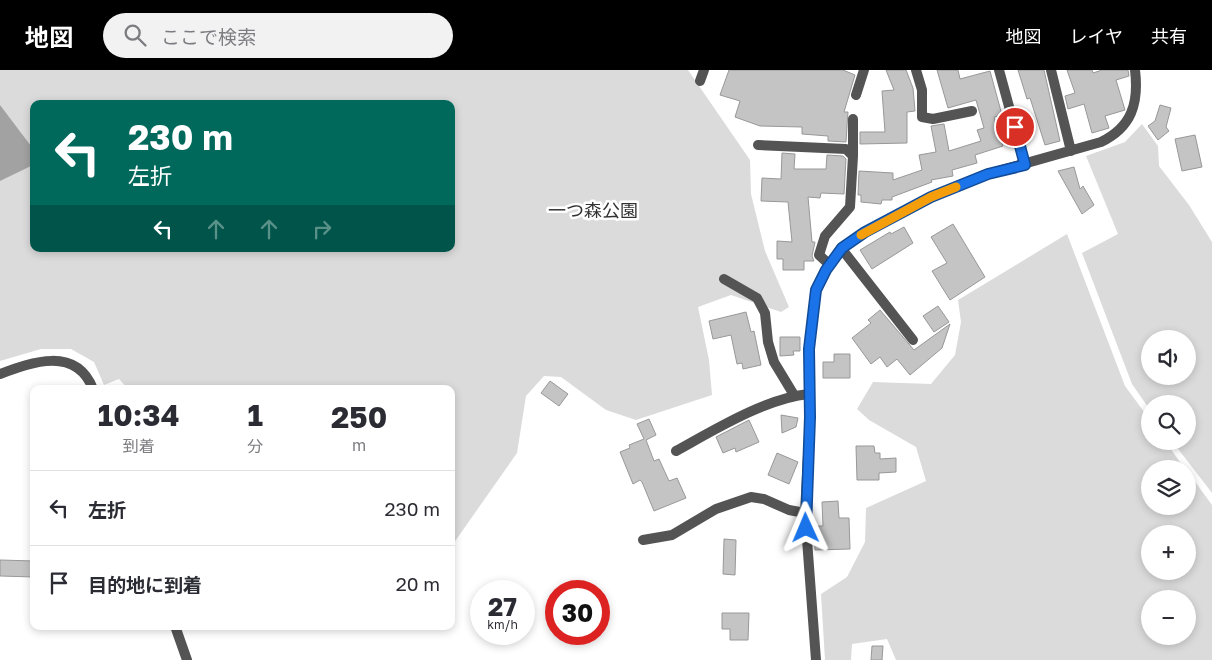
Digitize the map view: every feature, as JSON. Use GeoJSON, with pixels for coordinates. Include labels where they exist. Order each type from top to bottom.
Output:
{"type":"FeatureCollection","features":[{"type":"Feature","properties":{"kind":"street"},"geometry":{"type":"LineString","coordinates":[[700,81],[704,70]]}},
{"type":"Feature","properties":{"kind":"street"},"geometry":{"type":"LineString","coordinates":[[856,94],[864,70]]}},
{"type":"Feature","properties":{"kind":"street"},"geometry":{"type":"LineString","coordinates":[[916,70],[922,90],[922,117],[933,120],[972,111]]}},
{"type":"Feature","properties":{"kind":"street"},"geometry":{"type":"LineString","coordinates":[[999,70],[1025,165]]}},
{"type":"Feature","properties":{"kind":"street"},"geometry":{"type":"LineString","coordinates":[[1051,70],[1071,151]]}},
{"type":"Feature","properties":{"kind":"street"},"geometry":{"type":"LineString","coordinates":[[816,660],[805,513],[809,349],[816,290],[842,248],[865,232],[931,197],[988,174],[1101,142],[1116,135],[1135,106],[1137,87],[1135,70]]}},
{"type":"Feature","properties":{"kind":"street"},"geometry":{"type":"LineString","coordinates":[[830,265],[819,255],[825,236],[850,207],[853,119]]}},
{"type":"Feature","properties":{"kind":"street"},"geometry":{"type":"LineString","coordinates":[[758,145],[846,149],[853,156]]}},
{"type":"Feature","properties":{"kind":"street"},"geometry":{"type":"LineString","coordinates":[[842,248],[913,340]]}},
{"type":"Feature","properties":{"kind":"street"},"geometry":{"type":"LineString","coordinates":[[724,279],[757,298],[765,313],[768,342],[774,362],[794,395]]}},
{"type":"Feature","properties":{"kind":"street"},"geometry":{"type":"LineString","coordinates":[[0,374],[47,359],[64,362],[81,370],[90,385]]}},
{"type":"Feature","properties":{"kind":"street"},"geometry":{"type":"LineString","coordinates":[[676,451],[731,420],[794,395],[809,394]]}},
{"type":"Feature","properties":{"kind":"street"},"geometry":{"type":"LineString","coordinates":[[643,540],[672,535],[716,509],[750,497],[764,499],[789,510],[805,513]]}},
{"type":"Feature","properties":{"kind":"street"},"geometry":{"type":"LineString","coordinates":[[176,630],[187,660]]}},
{"type":"Feature","properties":{"kind":"green space","name":"一つ森公園"},"geometry":{"type":"Polygon","coordinates":[[[0,70],[688,70],[750,160],[751,194],[765,251],[789,307],[781,312],[731,295],[698,307],[709,360],[712,395],[636,420],[606,410],[561,377],[544,376],[526,396],[517,453],[455,541],[455,385],[124,385],[119,379],[104,385],[94,362],[71,349],[41,349],[0,361],[0,70]]]}},
{"type":"Feature","properties":{"kind":"green space"},"geometry":{"type":"Polygon","coordinates":[[[1142,124],[1158,146],[1159,166],[1189,205],[1212,242],[1212,493],[1196,472],[1196,460],[1187,460],[1179,450],[1196,450],[1196,395],[1141,395],[1141,397],[1132,384],[1082,253],[1118,234],[1086,156],[1125,142],[1142,124]]]}},
{"type":"Feature","properties":{"kind":"green space"},"geometry":{"type":"Polygon","coordinates":[[[1067,234],[1125,386],[1141,408],[1141,450],[1171,450],[1179,460],[1141,460],[1141,515],[1196,515],[1196,483],[1212,505],[1212,660],[896,660],[887,639],[852,644],[851,660],[825,660],[821,594],[847,577],[865,542],[866,508],[926,481],[916,447],[869,420],[857,409],[873,382],[931,384],[955,355],[961,322],[958,300],[1067,234]]]}},
{"type":"Feature","properties":{"kind":"shaded area"},"geometry":{"type":"Polygon","coordinates":[[[0,105],[30,145],[30,166],[0,181],[0,105]]]}},
{"type":"Feature","properties":{"kind":"building"},"geometry":{"type":"Polygon","coordinates":[[[729,70],[843,70],[855,75],[844,112],[848,112],[846,142],[828,141],[828,136],[802,134],[802,127],[760,126],[735,117],[740,101],[720,95],[729,70]]]}},
{"type":"Feature","properties":{"kind":"building"},"geometry":{"type":"Polygon","coordinates":[[[886,70],[906,70],[913,88],[915,111],[907,112],[907,143],[860,144],[860,132],[885,132],[882,91],[894,90],[886,70]]]}},
{"type":"Feature","properties":{"kind":"building"},"geometry":{"type":"Polygon","coordinates":[[[937,70],[958,70],[960,79],[990,71],[1002,115],[994,117],[1003,146],[975,155],[977,163],[952,170],[953,176],[931,180],[932,182],[892,197],[892,200],[882,200],[881,204],[861,202],[861,195],[858,195],[859,171],[893,173],[893,180],[922,170],[919,155],[936,152],[931,126],[944,124],[949,151],[981,141],[977,130],[984,128],[976,100],[948,108],[937,70]]]}},
{"type":"Feature","properties":{"kind":"building"},"geometry":{"type":"Polygon","coordinates":[[[1018,70],[1044,70],[1060,141],[1045,145],[1030,98],[1027,99],[1018,70]]]}},
{"type":"Feature","properties":{"kind":"building"},"geometry":{"type":"Polygon","coordinates":[[[1067,70],[1092,70],[1093,73],[1102,70],[1128,70],[1129,76],[1116,80],[1125,110],[1105,116],[1109,128],[1092,133],[1084,104],[1068,109],[1065,96],[1075,93],[1067,70]]]}},
{"type":"Feature","properties":{"kind":"building"},"geometry":{"type":"Polygon","coordinates":[[[1160,105],[1171,108],[1166,127],[1169,131],[1158,140],[1148,126],[1155,121],[1160,105]]]}},
{"type":"Feature","properties":{"kind":"building"},"geometry":{"type":"Polygon","coordinates":[[[1195,135],[1202,167],[1182,171],[1175,139],[1195,135]]]}},
{"type":"Feature","properties":{"kind":"building"},"geometry":{"type":"Polygon","coordinates":[[[782,153],[795,154],[794,169],[826,169],[827,155],[843,156],[846,159],[844,194],[821,193],[820,198],[808,197],[812,242],[815,242],[812,256],[814,261],[804,261],[804,270],[783,270],[783,259],[777,259],[777,241],[792,242],[788,202],[761,201],[762,178],[781,179],[782,153]]]}},
{"type":"Feature","properties":{"kind":"building"},"geometry":{"type":"Polygon","coordinates":[[[1074,167],[1080,189],[1083,186],[1094,205],[1082,214],[1058,171],[1074,167]]]}},
{"type":"Feature","properties":{"kind":"building"},"geometry":{"type":"Polygon","coordinates":[[[953,224],[985,277],[950,300],[932,271],[947,263],[931,237],[953,224]]]}},
{"type":"Feature","properties":{"kind":"building"},"geometry":{"type":"Polygon","coordinates":[[[904,227],[913,243],[872,269],[860,250],[890,232],[891,234],[904,227]]]}},
{"type":"Feature","properties":{"kind":"building"},"geometry":{"type":"Polygon","coordinates":[[[938,306],[949,322],[934,332],[923,316],[938,306]]]}},
{"type":"Feature","properties":{"kind":"building"},"geometry":{"type":"Polygon","coordinates":[[[880,310],[914,350],[950,324],[942,348],[910,375],[897,359],[887,367],[880,357],[871,364],[852,338],[871,323],[868,320],[880,310]]]}},
{"type":"Feature","properties":{"kind":"building"},"geometry":{"type":"Polygon","coordinates":[[[746,312],[751,332],[754,331],[761,365],[743,369],[742,363],[737,364],[731,335],[713,339],[709,321],[746,312]]]}},
{"type":"Feature","properties":{"kind":"building"},"geometry":{"type":"Polygon","coordinates":[[[780,337],[800,337],[800,351],[793,351],[794,355],[780,356],[780,337]]]}},
{"type":"Feature","properties":{"kind":"building"},"geometry":{"type":"Polygon","coordinates":[[[834,354],[850,354],[850,378],[823,378],[823,362],[834,362],[834,354]]]}},
{"type":"Feature","properties":{"kind":"building"},"geometry":{"type":"Polygon","coordinates":[[[550,381],[568,394],[559,406],[541,393],[550,381]]]}},
{"type":"Feature","properties":{"kind":"building"},"geometry":{"type":"Polygon","coordinates":[[[781,415],[798,418],[796,427],[782,433],[781,415]]]}},
{"type":"Feature","properties":{"kind":"building"},"geometry":{"type":"Polygon","coordinates":[[[649,419],[656,435],[646,440],[654,461],[659,459],[669,481],[677,478],[686,498],[654,511],[642,482],[640,480],[633,484],[620,452],[630,448],[629,445],[644,439],[637,424],[649,419]]]}},
{"type":"Feature","properties":{"kind":"building"},"geometry":{"type":"Polygon","coordinates":[[[749,420],[759,442],[736,452],[735,448],[723,453],[716,437],[749,420]]]}},
{"type":"Feature","properties":{"kind":"building"},"geometry":{"type":"Polygon","coordinates":[[[856,446],[874,446],[875,453],[880,453],[880,459],[896,458],[896,472],[879,473],[879,480],[857,480],[856,446]]]}},
{"type":"Feature","properties":{"kind":"building"},"geometry":{"type":"Polygon","coordinates":[[[777,453],[798,462],[789,484],[768,475],[777,453]]]}},
{"type":"Feature","properties":{"kind":"building"},"geometry":{"type":"Polygon","coordinates":[[[838,501],[839,518],[849,518],[850,549],[815,550],[814,526],[823,526],[822,502],[838,501]]]}},
{"type":"Feature","properties":{"kind":"building"},"geometry":{"type":"Polygon","coordinates":[[[724,539],[736,540],[735,575],[723,574],[724,539]]]}},
{"type":"Feature","properties":{"kind":"building"},"geometry":{"type":"Polygon","coordinates":[[[0,560],[30,561],[30,577],[0,576],[0,560]]]}},
{"type":"Feature","properties":{"kind":"building"},"geometry":{"type":"Polygon","coordinates":[[[722,613],[749,613],[748,640],[730,640],[730,629],[722,629],[722,613]]]}},
{"type":"Feature","properties":{"kind":"building"},"geometry":{"type":"Polygon","coordinates":[[[872,646],[883,646],[882,660],[871,660],[872,646]]]}},
{"type":"Feature","properties":{"kind":"slow traffic"},"geometry":{"type":"LineString","coordinates":[[861,235],[931,197],[956,187]]}},
{"type":"Feature","properties":{"kind":"route"},"geometry":{"type":"LineString","coordinates":[[806,528],[805,513],[810,417],[809,349],[816,290],[826,270],[842,248],[865,232],[931,197],[988,174],[1025,165],[1015,127]]}}]}
